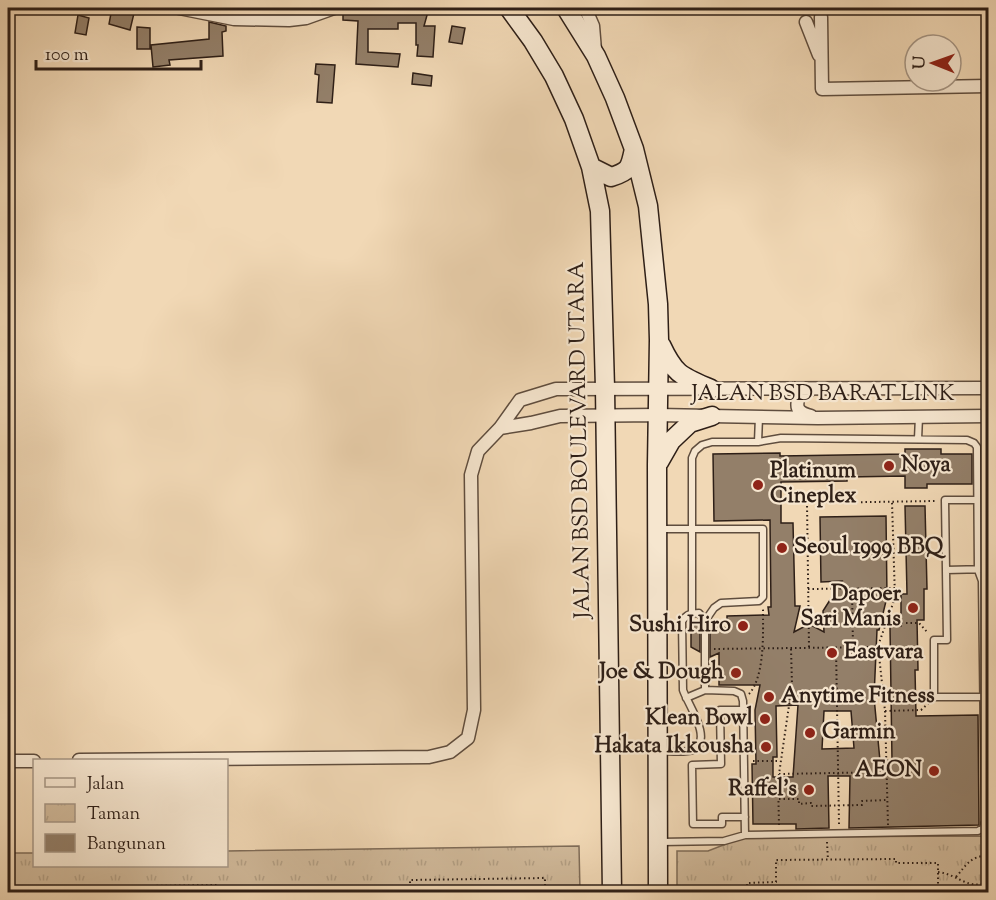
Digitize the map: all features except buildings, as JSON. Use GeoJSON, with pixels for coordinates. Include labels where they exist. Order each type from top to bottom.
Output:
{"type":"FeatureCollection","features":[{"type":"Feature","properties":{"kind":"main road","name":"JALAN BSD BOULEVARD UTARA"},"geometry":{"type":"LineString","coordinates":[[509,8],[533,41],[554,76],[574,119],[591,167],[600,211],[606,416],[612,892]]}},
{"type":"Feature","properties":{"kind":"main road"},"geometry":{"type":"LineString","coordinates":[[566,8],[596,56],[615,98],[634,149],[648,206],[658,304],[659,340],[658,892]]}},
{"type":"Feature","properties":{"kind":"main road"},"geometry":{"type":"LineString","coordinates":[[591,167],[611,177],[624,173],[630,167],[634,149]]}},
{"type":"Feature","properties":{"kind":"main road"},"geometry":{"type":"LineString","coordinates":[[659,340],[671,365],[685,377],[711,388]]}},
{"type":"Feature","properties":{"kind":"main road"},"geometry":{"type":"LineString","coordinates":[[657,465],[671,441],[690,423],[712,416]]}},
{"type":"Feature","properties":{"kind":"street"},"geometry":{"type":"LineString","coordinates":[[179,8],[234,19],[289,20],[306,18],[334,8]]}},
{"type":"Feature","properties":{"kind":"street"},"geometry":{"type":"LineString","coordinates":[[586,8],[593,26],[596,56]]}},
{"type":"Feature","properties":{"kind":"street"},"geometry":{"type":"LineString","coordinates":[[821,18],[822,89],[987,88]]}},
{"type":"Feature","properties":{"kind":"street"},"geometry":{"type":"LineString","coordinates":[[806,22],[821,61]]}},
{"type":"Feature","properties":{"kind":"street"},"geometry":{"type":"LineString","coordinates":[[818,388],[800,393],[797,408],[803,414],[818,418]]}},
{"type":"Feature","properties":{"kind":"street","name":"JALAN BSD BARAT LINK"},"geometry":{"type":"LineString","coordinates":[[196,759],[429,757],[450,752],[468,738],[474,710],[471,475],[478,451],[500,428],[520,400],[556,389],[988,388]]}},
{"type":"Feature","properties":{"kind":"street","name":"JALAN BSD BARAT LINK"},"geometry":{"type":"LineString","coordinates":[[500,428],[560,416],[818,418],[988,416]]}},
{"type":"Feature","properties":{"kind":"street"},"geometry":{"type":"LineString","coordinates":[[8,761],[33,761]]}},
{"type":"Feature","properties":{"kind":"lane"},"geometry":{"type":"LineString","coordinates":[[758,442],[759,417]]}},
{"type":"Feature","properties":{"kind":"lane"},"geometry":{"type":"LineString","coordinates":[[918,439],[919,417]]}},
{"type":"Feature","properties":{"kind":"lane"},"geometry":{"type":"LineString","coordinates":[[657,842],[724,841],[745,835],[978,831],[983,828],[985,822],[982,581],[978,570],[977,447],[967,440],[918,439],[781,438],[758,442],[702,444],[692,458],[692,613]]}},
{"type":"Feature","properties":{"kind":"lane"},"geometry":{"type":"LineString","coordinates":[[977,500],[945,501],[947,640],[934,640],[934,697],[983,697]]}},
{"type":"Feature","properties":{"kind":"lane"},"geometry":{"type":"LineString","coordinates":[[657,529],[762,529],[763,597],[759,601],[721,603],[714,608],[705,621],[705,690]]}},
{"type":"Feature","properties":{"kind":"lane"},"geometry":{"type":"LineString","coordinates":[[946,570],[988,569]]}},
{"type":"Feature","properties":{"kind":"lane"},"geometry":{"type":"LineString","coordinates":[[657,751],[692,751],[698,746],[701,726],[683,690],[682,621],[692,613],[699,613],[705,621]]}},
{"type":"Feature","properties":{"kind":"lane"},"geometry":{"type":"LineString","coordinates":[[686,698],[705,690],[734,691],[741,694],[743,701],[745,835]]}},
{"type":"Feature","properties":{"kind":"lane"},"geometry":{"type":"LineString","coordinates":[[743,710],[720,710],[721,764],[692,765],[693,824],[722,824],[722,817],[745,817]]}},
{"type":"Feature","properties":{"kind":"path"},"geometry":{"type":"LineString","coordinates":[[809,648],[807,503],[945,501]]}},
{"type":"Feature","properties":{"kind":"path"},"geometry":{"type":"LineString","coordinates":[[888,832],[885,711],[878,646],[895,598],[892,502]]}},
{"type":"Feature","properties":{"kind":"path"},"geometry":{"type":"LineString","coordinates":[[852,588],[853,647]]}},
{"type":"Feature","properties":{"kind":"path"},"geometry":{"type":"LineString","coordinates":[[808,589],[895,588]]}},
{"type":"Feature","properties":{"kind":"path"},"geometry":{"type":"LineString","coordinates":[[743,701],[755,687],[764,648],[763,609],[759,601]]}},
{"type":"Feature","properties":{"kind":"path"},"geometry":{"type":"LineString","coordinates":[[886,623],[919,623],[934,640]]}},
{"type":"Feature","properties":{"kind":"path"},"geometry":{"type":"LineString","coordinates":[[705,649],[878,646]]}},
{"type":"Feature","properties":{"kind":"path"},"geometry":{"type":"LineString","coordinates":[[836,647],[839,833]]}},
{"type":"Feature","properties":{"kind":"path"},"geometry":{"type":"LineString","coordinates":[[779,834],[779,774],[792,685],[791,648]]}},
{"type":"Feature","properties":{"kind":"path"},"geometry":{"type":"LineString","coordinates":[[885,711],[921,710],[934,697]]}},
{"type":"Feature","properties":{"kind":"path"},"geometry":{"type":"LineString","coordinates":[[744,762],[781,761]]}},
{"type":"Feature","properties":{"kind":"path"},"geometry":{"type":"LineString","coordinates":[[779,774],[886,772]]}},
{"type":"Feature","properties":{"kind":"path"},"geometry":{"type":"LineString","coordinates":[[779,799],[799,799],[799,804],[811,803],[811,806],[862,805],[862,801],[887,800]]}},
{"type":"Feature","properties":{"kind":"path"},"geometry":{"type":"LineString","coordinates":[[827,833],[828,860]]}},
{"type":"Feature","properties":{"kind":"path"},"geometry":{"type":"LineString","coordinates":[[956,877],[968,862],[977,856],[988,855]]}},
{"type":"Feature","properties":{"kind":"path"},"geometry":{"type":"LineString","coordinates":[[704,892],[704,889],[747,888],[747,883],[776,882],[776,860],[896,860],[896,863],[938,863],[938,892]]}},
{"type":"Feature","properties":{"kind":"path"},"geometry":{"type":"LineString","coordinates":[[938,872],[947,873],[972,885],[982,885],[988,882]]}},
{"type":"Feature","properties":{"kind":"path"},"geometry":{"type":"LineString","coordinates":[[364,892],[364,890],[410,889],[410,880],[545,878],[545,889],[571,888],[571,892]]}},
{"type":"Feature","properties":{"kind":"path"},"geometry":{"type":"LineString","coordinates":[[8,888],[218,885],[218,892],[275,892]]}},
{"type":"Feature","properties":{"kind":"green space"},"geometry":{"type":"Polygon","coordinates":[[[988,836],[988,892],[677,892],[677,851],[708,851],[744,837],[988,836]]]}},
{"type":"Feature","properties":{"kind":"green space"},"geometry":{"type":"Polygon","coordinates":[[[579,846],[580,892],[8,892],[8,853],[33,853],[33,867],[228,867],[228,851],[579,846]]]}},
{"type":"Feature","properties":{"kind":"place","name":"Noya"},"geometry":{"type":"Point","coordinates":[889,466]}},
{"type":"Feature","properties":{"kind":"place","name":"Platinum Cineplex"},"geometry":{"type":"Point","coordinates":[758,485]}},
{"type":"Feature","properties":{"kind":"place","name":"Seoul 1999 BBQ"},"geometry":{"type":"Point","coordinates":[782,548]}},
{"type":"Feature","properties":{"kind":"place","name":"Dapoer Sari Manis"},"geometry":{"type":"Point","coordinates":[913,608]}},
{"type":"Feature","properties":{"kind":"place","name":"Sushi Hiro"},"geometry":{"type":"Point","coordinates":[743,626]}},
{"type":"Feature","properties":{"kind":"place","name":"Eastvara"},"geometry":{"type":"Point","coordinates":[832,653]}},
{"type":"Feature","properties":{"kind":"place","name":"Joe & Dough"},"geometry":{"type":"Point","coordinates":[736,673]}},
{"type":"Feature","properties":{"kind":"place","name":"Anytime Fitness"},"geometry":{"type":"Point","coordinates":[769,697]}},
{"type":"Feature","properties":{"kind":"place","name":"Klean Bowl"},"geometry":{"type":"Point","coordinates":[765,719]}},
{"type":"Feature","properties":{"kind":"place","name":"Garmin"},"geometry":{"type":"Point","coordinates":[810,733]}},
{"type":"Feature","properties":{"kind":"place","name":"Hakata Ikkousha"},"geometry":{"type":"Point","coordinates":[766,747]}},
{"type":"Feature","properties":{"kind":"place","name":"AEON"},"geometry":{"type":"Point","coordinates":[934,771]}},
{"type":"Feature","properties":{"kind":"place","name":"Raffel's"},"geometry":{"type":"Point","coordinates":[809,790]}}]}
